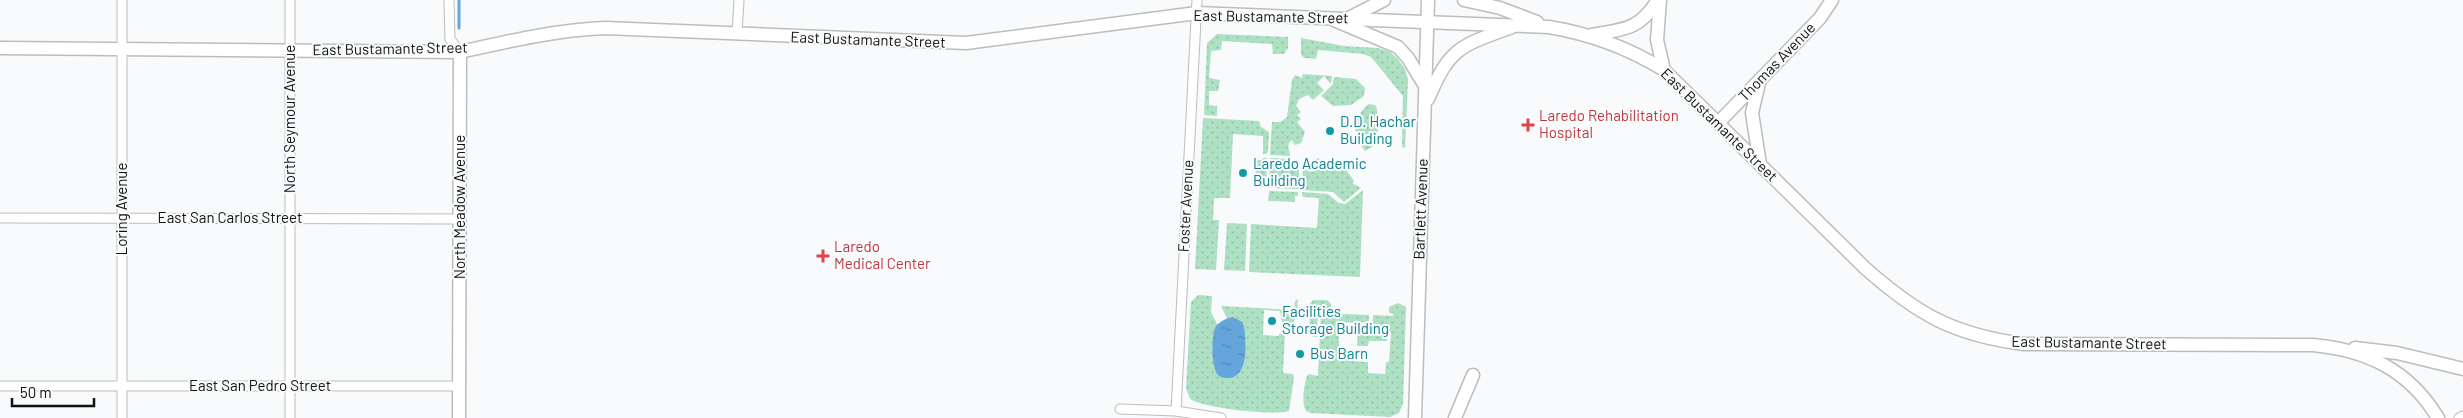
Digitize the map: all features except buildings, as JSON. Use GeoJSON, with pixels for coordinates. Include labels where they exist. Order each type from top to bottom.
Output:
{"type":"FeatureCollection","features":[{"type":"Feature","properties":{"kind":"main road"},"geometry":{"type":"LineString","coordinates":[[1348,18],[1384,0]]}},
{"type":"Feature","properties":{"kind":"main road","name":"Bartlett Avenue"},"geometry":{"type":"LineString","coordinates":[[1414,418],[1428,0]]}},
{"type":"Feature","properties":{"kind":"main road"},"geometry":{"type":"LineString","coordinates":[[1464,0],[1500,8],[1548,27]]}},
{"type":"Feature","properties":{"kind":"main road"},"geometry":{"type":"LineString","coordinates":[[1590,36],[1621,30],[1636,24],[1648,17],[1659,0]]}},
{"type":"Feature","properties":{"kind":"main road"},"geometry":{"type":"LineString","coordinates":[[1659,0],[1657,40],[1664,70]]}},
{"type":"Feature","properties":{"kind":"main road","name":"Thomas Avenue"},"geometry":{"type":"LineString","coordinates":[[1718,123],[1820,18],[1832,0]]}},
{"type":"Feature","properties":{"kind":"main road","name":"East Bustamante Street"},"geometry":{"type":"LineString","coordinates":[[0,48],[460,52],[534,35],[572,30],[614,28],[966,43],[1197,6],[1327,17],[1548,27],[1590,36],[1638,54],[1664,70],[1865,268],[1898,297],[1931,317],[1964,332],[1988,339],[2024,344],[2313,345],[2343,348],[2376,360],[2406,379],[2419,392],[2438,418]]}},
{"type":"Feature","properties":{"kind":"main road"},"geometry":{"type":"LineString","coordinates":[[1327,17],[1398,47],[1408,58],[1425,86]]}},
{"type":"Feature","properties":{"kind":"main road"},"geometry":{"type":"LineString","coordinates":[[1424,109],[1439,74],[1454,53],[1472,42],[1519,25]]}},
{"type":"Feature","properties":{"kind":"main road","name":"North Meadow Avenue"},"geometry":{"type":"LineString","coordinates":[[459,418],[460,52]]}},
{"type":"Feature","properties":{"kind":"main road"},"geometry":{"type":"LineString","coordinates":[[1759,81],[1752,114],[1760,164]]}},
{"type":"Feature","properties":{"kind":"main road"},"geometry":{"type":"LineString","coordinates":[[2343,348],[2379,350],[2463,368]]}},
{"type":"Feature","properties":{"kind":"main road"},"geometry":{"type":"LineString","coordinates":[[1455,418],[1473,375]]}},
{"type":"Feature","properties":{"kind":"street","name":"Loring Avenue"},"geometry":{"type":"LineString","coordinates":[[122,0],[122,418]]}},
{"type":"Feature","properties":{"kind":"street","name":"North Seymour Avenue"},"geometry":{"type":"LineString","coordinates":[[290,0],[290,418]]}},
{"type":"Feature","properties":{"kind":"street","name":"North Meadow Avenue"},"geometry":{"type":"LineString","coordinates":[[450,0],[450,39],[460,52]]}},
{"type":"Feature","properties":{"kind":"street"},"geometry":{"type":"LineString","coordinates":[[738,34],[739,0]]}},
{"type":"Feature","properties":{"kind":"street","name":"Foster Avenue"},"geometry":{"type":"LineString","coordinates":[[1176,412],[1197,6]]}},
{"type":"Feature","properties":{"kind":"street","name":"East San Carlos Street"},"geometry":{"type":"LineString","coordinates":[[0,218],[460,218]]}},
{"type":"Feature","properties":{"kind":"street","name":"East San Pedro Street"},"geometry":{"type":"LineString","coordinates":[[0,386],[459,386]]}},
{"type":"Feature","properties":{"kind":"street"},"geometry":{"type":"LineString","coordinates":[[1120,409],[1176,412],[1221,418]]}},
{"type":"Feature","properties":{"kind":"street"},"geometry":{"type":"LineString","coordinates":[[2459,418],[2463,416]]}},
{"type":"Feature","properties":{"kind":"green space"},"geometry":{"type":"Polygon","coordinates":[[[1217,34],[1288,37],[1288,48],[1284,54],[1273,54],[1272,44],[1222,41],[1221,50],[1211,51],[1209,78],[1220,80],[1218,91],[1209,91],[1209,105],[1217,106],[1217,116],[1204,115],[1207,43],[1217,34]]]}},
{"type":"Feature","properties":{"kind":"green space"},"geometry":{"type":"Polygon","coordinates":[[[1301,38],[1344,46],[1378,48],[1390,52],[1398,59],[1405,69],[1408,80],[1405,148],[1402,147],[1403,96],[1371,57],[1363,54],[1318,50],[1316,59],[1304,58],[1301,54],[1301,38]]]}},
{"type":"Feature","properties":{"kind":"green space"},"geometry":{"type":"Polygon","coordinates":[[[1303,74],[1332,76],[1331,84],[1324,76],[1317,83],[1324,90],[1313,100],[1308,95],[1299,99],[1296,106],[1301,112],[1297,115],[1301,119],[1297,122],[1305,132],[1301,143],[1295,145],[1292,140],[1289,144],[1290,156],[1270,155],[1272,122],[1281,122],[1287,117],[1292,80],[1295,75],[1302,78],[1303,74]]]}},
{"type":"Feature","properties":{"kind":"green space"},"geometry":{"type":"Polygon","coordinates":[[[1334,77],[1356,79],[1365,88],[1364,96],[1351,105],[1333,106],[1321,96],[1333,84],[1334,77]]]}},
{"type":"Feature","properties":{"kind":"green space"},"geometry":{"type":"Polygon","coordinates":[[[1369,104],[1375,105],[1378,130],[1375,144],[1365,151],[1360,144],[1364,140],[1355,130],[1355,127],[1361,113],[1369,104]]]}},
{"type":"Feature","properties":{"kind":"green space"},"geometry":{"type":"Polygon","coordinates":[[[1203,118],[1259,121],[1261,127],[1269,132],[1268,152],[1266,154],[1263,154],[1263,136],[1233,134],[1230,198],[1214,198],[1213,220],[1219,220],[1216,270],[1195,269],[1203,118]]]}},
{"type":"Feature","properties":{"kind":"green space"},"geometry":{"type":"Polygon","coordinates":[[[1267,158],[1266,187],[1255,187],[1256,160],[1262,160],[1267,158]]]}},
{"type":"Feature","properties":{"kind":"green space"},"geometry":{"type":"Polygon","coordinates":[[[1270,158],[1290,159],[1289,169],[1299,170],[1299,189],[1269,188],[1270,158]]]}},
{"type":"Feature","properties":{"kind":"green space"},"geometry":{"type":"Polygon","coordinates":[[[1317,158],[1333,168],[1345,168],[1354,181],[1352,183],[1361,188],[1344,202],[1333,192],[1302,190],[1303,170],[1313,172],[1316,170],[1318,168],[1314,164],[1317,158]]]}},
{"type":"Feature","properties":{"kind":"green space"},"geometry":{"type":"Polygon","coordinates":[[[1363,190],[1360,277],[1249,272],[1251,224],[1317,228],[1319,198],[1303,197],[1302,192],[1328,194],[1339,203],[1345,204],[1363,190]]]}},
{"type":"Feature","properties":{"kind":"green space"},"geometry":{"type":"Polygon","coordinates":[[[1269,191],[1298,192],[1298,196],[1295,196],[1295,202],[1268,201],[1269,191]]]}},
{"type":"Feature","properties":{"kind":"green space"},"geometry":{"type":"Polygon","coordinates":[[[1227,223],[1247,224],[1245,271],[1224,270],[1227,223]]]}},
{"type":"Feature","properties":{"kind":"green space"},"geometry":{"type":"Polygon","coordinates":[[[1198,295],[1212,296],[1211,312],[1219,328],[1229,322],[1221,306],[1294,310],[1295,301],[1298,299],[1297,314],[1293,323],[1282,322],[1280,311],[1264,310],[1263,335],[1279,336],[1279,334],[1285,334],[1283,373],[1293,374],[1294,378],[1289,411],[1239,410],[1209,405],[1190,399],[1186,388],[1191,302],[1198,295]]]}},
{"type":"Feature","properties":{"kind":"green space"},"geometry":{"type":"Polygon","coordinates":[[[1313,300],[1327,300],[1331,304],[1331,310],[1318,310],[1317,337],[1310,336],[1309,305],[1313,300]]]}},
{"type":"Feature","properties":{"kind":"green space"},"geometry":{"type":"Polygon","coordinates":[[[1398,303],[1406,307],[1403,404],[1399,413],[1390,417],[1311,413],[1306,411],[1303,398],[1308,374],[1318,376],[1321,313],[1369,315],[1369,322],[1338,323],[1340,360],[1368,362],[1368,373],[1385,374],[1386,362],[1389,362],[1391,332],[1372,331],[1373,315],[1393,316],[1393,313],[1389,313],[1389,307],[1398,303]]]}},
{"type":"Feature","properties":{"kind":"green space"},"geometry":{"type":"Polygon","coordinates":[[[1358,325],[1368,326],[1368,335],[1387,336],[1387,341],[1369,341],[1368,346],[1357,346],[1358,325]]]}},
{"type":"Feature","properties":{"kind":"water"},"geometry":{"type":"Polygon","coordinates":[[[1233,317],[1242,322],[1244,327],[1245,357],[1240,372],[1235,376],[1225,378],[1218,375],[1214,366],[1213,336],[1218,324],[1233,317]]]}},
{"type":"Feature","properties":{"kind":"waterway"},"geometry":{"type":"LineString","coordinates":[[459,0],[459,28]]}},
{"type":"Feature","properties":{"kind":"place","name":"Laredo Rehabilitation Hospital"},"geometry":{"type":"Point","coordinates":[1528,125]}},
{"type":"Feature","properties":{"kind":"place","name":"D.D. Hachar Building"},"geometry":{"type":"Point","coordinates":[1330,131]}},
{"type":"Feature","properties":{"kind":"place","name":"Laredo Academic Building"},"geometry":{"type":"Point","coordinates":[1243,173]}},
{"type":"Feature","properties":{"kind":"place","name":"Laredo Medical Center"},"geometry":{"type":"Point","coordinates":[823,256]}},
{"type":"Feature","properties":{"kind":"place","name":"Facilities Storage Building"},"geometry":{"type":"Point","coordinates":[1272,321]}},
{"type":"Feature","properties":{"kind":"place","name":"Bus Barn"},"geometry":{"type":"Point","coordinates":[1300,354]}}]}
